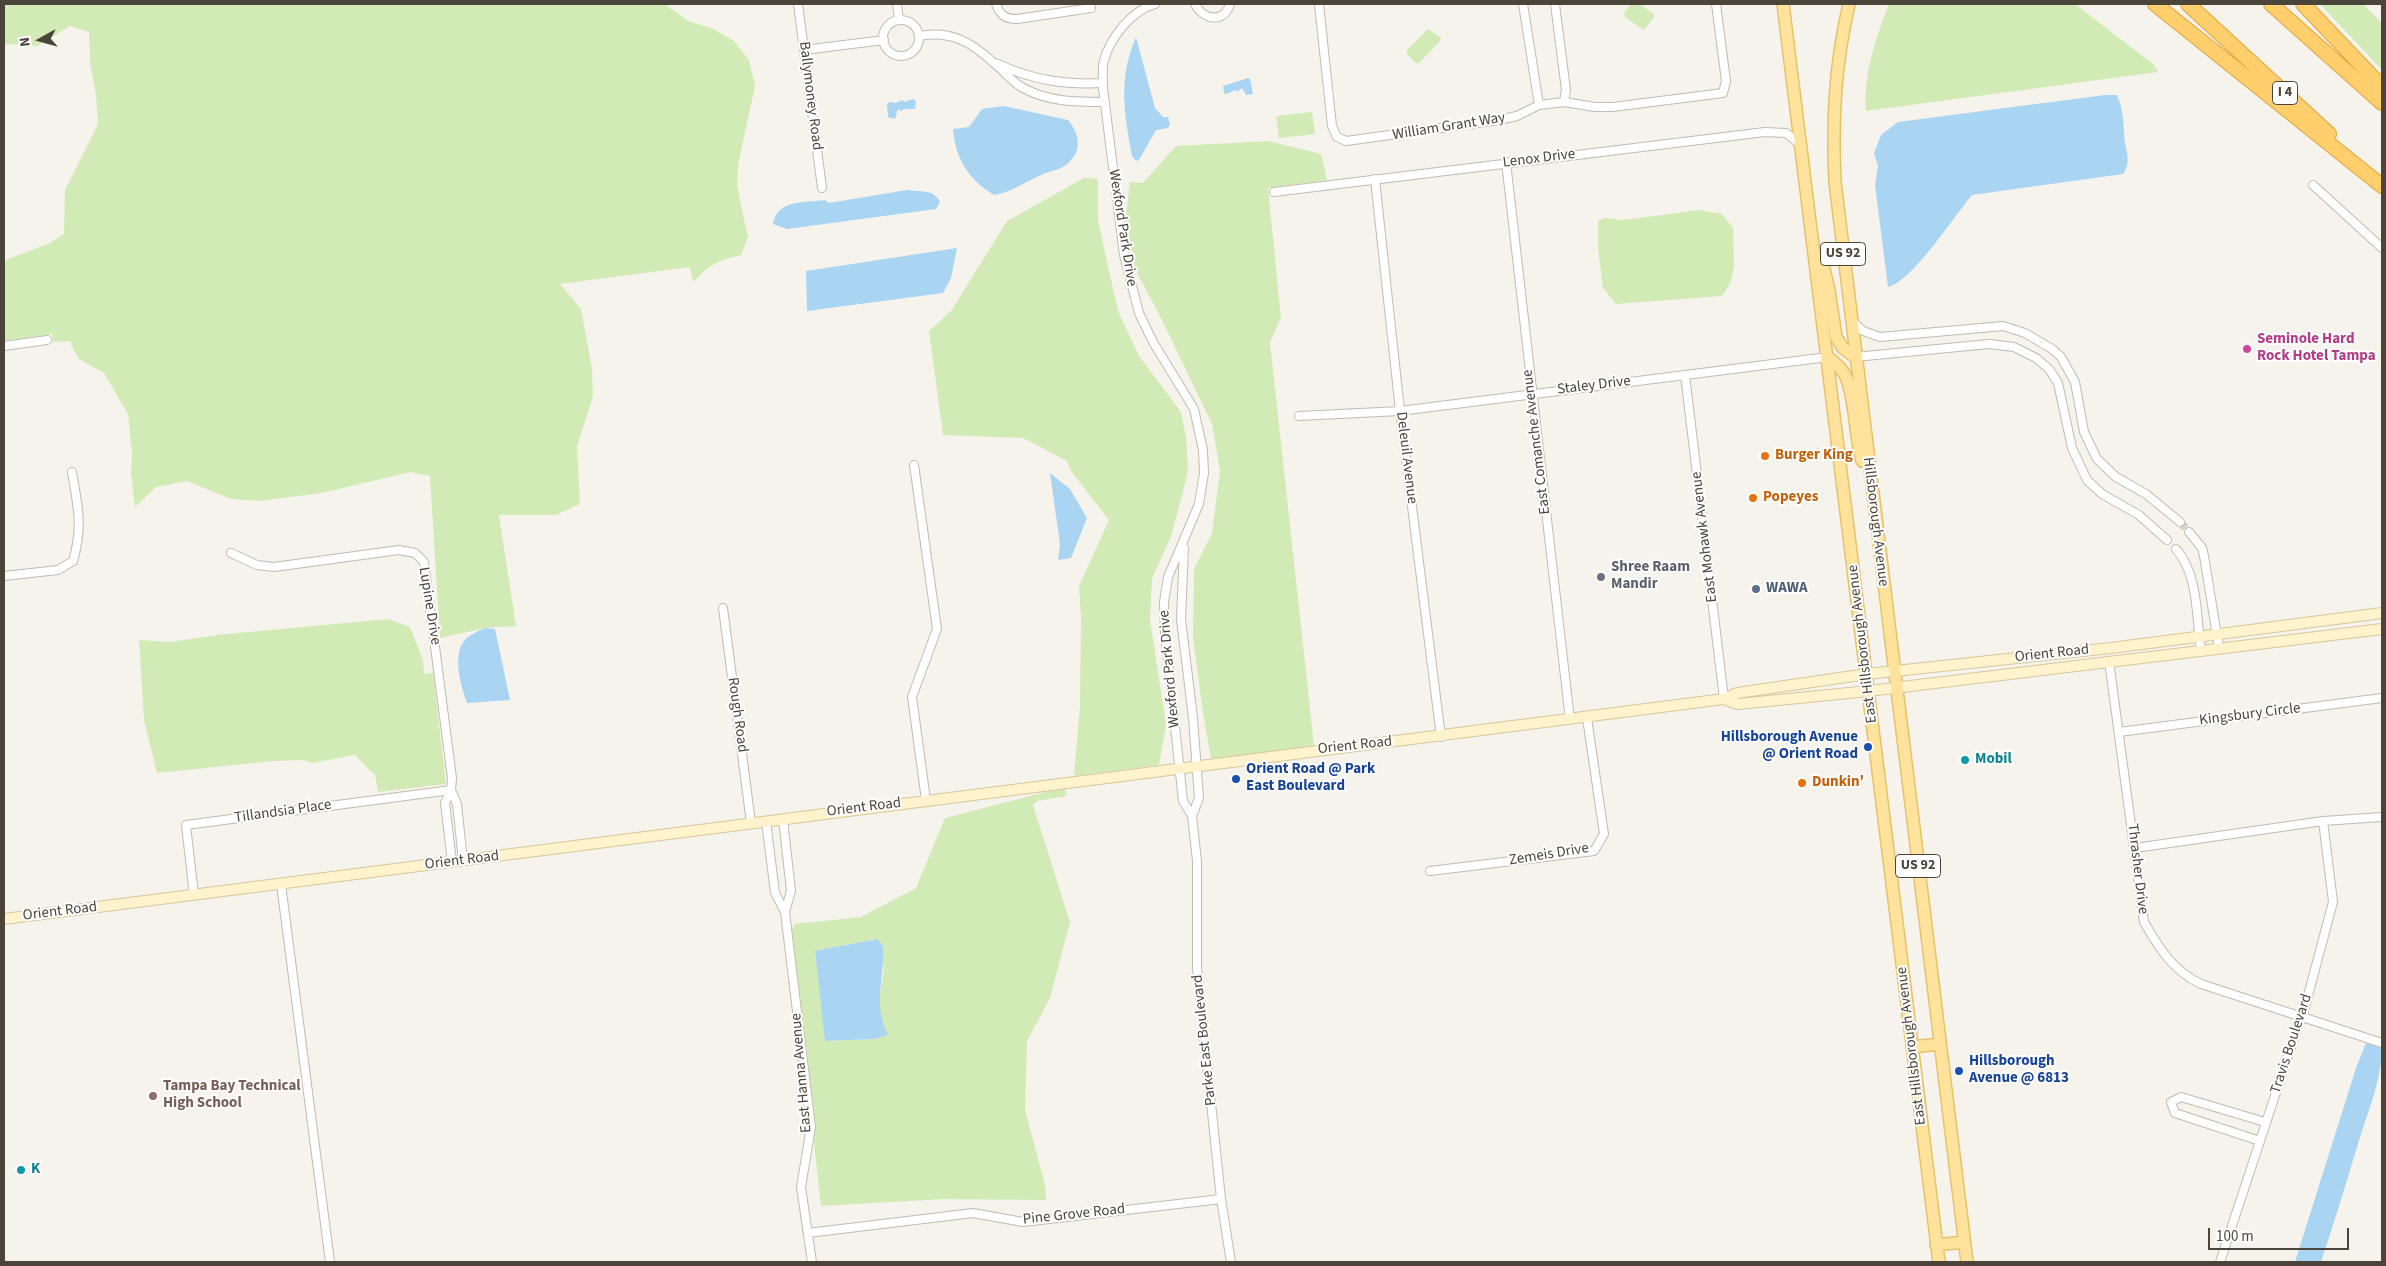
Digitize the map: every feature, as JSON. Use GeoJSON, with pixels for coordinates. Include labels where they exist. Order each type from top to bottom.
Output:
{"type":"FeatureCollection","features":[{"type":"Feature","properties":{"kind":"highway"},"geometry":{"type":"LineString","coordinates":[[2155,4],[2382,184]]}},
{"type":"Feature","properties":{"kind":"highway","name":"I 4"},"geometry":{"type":"LineString","coordinates":[[2188,4],[2382,184]]}},
{"type":"Feature","properties":{"kind":"highway"},"geometry":{"type":"LineString","coordinates":[[2271,4],[2382,102]]}},
{"type":"Feature","properties":{"kind":"highway"},"geometry":{"type":"LineString","coordinates":[[2303,4],[2382,87]]}},
{"type":"Feature","properties":{"kind":"main road","name":"US 92"},"geometry":{"type":"LineString","coordinates":[[1782,4],[1800,144]]}},
{"type":"Feature","properties":{"kind":"main road","name":"US 92"},"geometry":{"type":"LineString","coordinates":[[1849,4],[1840,45],[1833,111],[1835,182],[1855,357]]}},
{"type":"Feature","properties":{"kind":"main road","name":"East Hillsborough Avenue"},"geometry":{"type":"LineString","coordinates":[[1800,144],[1828,357],[1939,1262]]}},
{"type":"Feature","properties":{"kind":"main road"},"geometry":{"type":"LineString","coordinates":[[1813,240],[1824,266],[1836,337],[1842,348],[1855,357]]}},
{"type":"Feature","properties":{"kind":"main road"},"geometry":{"type":"LineString","coordinates":[[1828,357],[1840,367],[1846,377],[1857,445],[1870,478]]}},
{"type":"Feature","properties":{"kind":"main road","name":"Hillsborough Avenue"},"geometry":{"type":"LineString","coordinates":[[1855,357],[1896,688]]}},
{"type":"Feature","properties":{"kind":"main road","name":"East Hillsborough Avenue"},"geometry":{"type":"LineString","coordinates":[[1896,688],[1967,1262]]}},
{"type":"Feature","properties":{"kind":"main road"},"geometry":{"type":"LineString","coordinates":[[1912,1047],[1940,1044]]}},
{"type":"Feature","properties":{"kind":"main road"},"geometry":{"type":"LineString","coordinates":[[1936,1245],[1964,1242]]}},
{"type":"Feature","properties":{"kind":"street","name":"Ballymoney Road"},"geometry":{"type":"LineString","coordinates":[[798,4],[822,188]]}},
{"type":"Feature","properties":{"kind":"street"},"geometry":{"type":"LineString","coordinates":[[897,4],[899,20]]}},
{"type":"Feature","properties":{"kind":"street"},"geometry":{"type":"LineString","coordinates":[[996,4],[1000,14],[1007,19],[1090,6]]}},
{"type":"Feature","properties":{"kind":"street","name":"Wexford Park Drive"},"geometry":{"type":"LineString","coordinates":[[1154,4],[1147,6],[1128,21],[1112,41],[1104,61],[1103,83],[1124,255],[1129,281],[1139,313],[1153,342],[1194,409],[1201,435],[1204,473],[1199,504],[1184,544],[1168,577],[1164,602],[1165,633],[1179,768]]}},
{"type":"Feature","properties":{"kind":"street"},"geometry":{"type":"LineString","coordinates":[[1195,4],[1199,12],[1207,18],[1216,18],[1224,14],[1230,4]]}},
{"type":"Feature","properties":{"kind":"street","name":"William Grant Way"},"geometry":{"type":"LineString","coordinates":[[1319,4],[1332,126],[1337,137],[1346,141],[1499,120],[1516,116],[1538,105],[1564,102],[1594,107],[1613,107],[1723,93],[1726,81],[1716,4]]}},
{"type":"Feature","properties":{"kind":"street"},"geometry":{"type":"LineString","coordinates":[[1523,4],[1538,105]]}},
{"type":"Feature","properties":{"kind":"street"},"geometry":{"type":"LineString","coordinates":[[1556,4],[1566,90],[1564,102]]}},
{"type":"Feature","properties":{"kind":"street"},"geometry":{"type":"LineString","coordinates":[[899,20],[912,24],[919,36],[916,49],[904,56],[890,52],[884,40],[887,27],[899,20]]}},
{"type":"Feature","properties":{"kind":"street"},"geometry":{"type":"LineString","coordinates":[[919,36],[934,33],[958,37],[994,62],[1020,86],[1048,98],[1105,102]]}},
{"type":"Feature","properties":{"kind":"street"},"geometry":{"type":"LineString","coordinates":[[804,50],[884,40]]}},
{"type":"Feature","properties":{"kind":"street"},"geometry":{"type":"LineString","coordinates":[[994,62],[1020,74],[1047,82],[1103,83]]}},
{"type":"Feature","properties":{"kind":"street","name":"Lenox Drive"},"geometry":{"type":"LineString","coordinates":[[1274,192],[1506,162],[1765,132],[1786,133],[1800,144]]}},
{"type":"Feature","properties":{"kind":"street","name":"East Comanche Avenue"},"geometry":{"type":"LineString","coordinates":[[1506,162],[1531,394],[1570,720]]}},
{"type":"Feature","properties":{"kind":"street","name":"Deleuil Avenue"},"geometry":{"type":"LineString","coordinates":[[1375,179],[1400,411],[1441,737]]}},
{"type":"Feature","properties":{"kind":"street"},"geometry":{"type":"LineString","coordinates":[[2313,185],[2382,248]]}},
{"type":"Feature","properties":{"kind":"street"},"geometry":{"type":"LineString","coordinates":[[1851,319],[1863,332],[1880,337],[2004,326],[2019,330],[2052,349],[2061,357],[2075,382],[2084,432],[2097,459],[2116,477],[2146,494],[2180,522]]}},
{"type":"Feature","properties":{"kind":"street"},"geometry":{"type":"LineString","coordinates":[[4,346],[47,340]]}},
{"type":"Feature","properties":{"kind":"street"},"geometry":{"type":"LineString","coordinates":[[1855,357],[1989,344],[2014,347],[2036,358],[2049,369],[2058,384],[2072,448],[2087,480],[2102,494],[2138,515],[2166,540]]}},
{"type":"Feature","properties":{"kind":"street","name":"Staley Drive"},"geometry":{"type":"LineString","coordinates":[[1299,416],[1400,411],[1828,357]]}},
{"type":"Feature","properties":{"kind":"street","name":"East Mohawk Avenue"},"geometry":{"type":"LineString","coordinates":[[1685,375],[1724,699]]}},
{"type":"Feature","properties":{"kind":"street"},"geometry":{"type":"LineString","coordinates":[[914,465],[937,629],[912,697],[926,800]]}},
{"type":"Feature","properties":{"kind":"street"},"geometry":{"type":"LineString","coordinates":[[4,576],[58,570],[73,561],[80,539],[80,514],[72,472]]}},
{"type":"Feature","properties":{"kind":"street"},"geometry":{"type":"LineString","coordinates":[[2189,532],[2202,548],[2219,648]]}},
{"type":"Feature","properties":{"kind":"street","name":"Wexford Park Drive"},"geometry":{"type":"LineString","coordinates":[[1184,544],[1181,619],[1197,765]]}},
{"type":"Feature","properties":{"kind":"street"},"geometry":{"type":"LineString","coordinates":[[2176,549],[2187,564],[2193,582],[2201,650]]}},
{"type":"Feature","properties":{"kind":"street","name":"Lupine Drive"},"geometry":{"type":"LineString","coordinates":[[231,554],[258,565],[274,567],[399,550],[408,550],[420,557],[426,570],[452,778],[451,790],[457,804],[458,861]]}},
{"type":"Feature","properties":{"kind":"street","name":"Rough Road"},"geometry":{"type":"LineString","coordinates":[[722,608],[751,823]]}},
{"type":"Feature","properties":{"kind":"street","name":"Orient Road"},"geometry":{"type":"LineString","coordinates":[[4,919],[1197,765],[1587,718],[1724,699],[1737,693],[1867,674],[2111,648],[2382,613]]}},
{"type":"Feature","properties":{"kind":"street","name":"Orient Road"},"geometry":{"type":"LineString","coordinates":[[1724,699],[1738,704],[1869,691],[2382,629]]}},
{"type":"Feature","properties":{"kind":"street","name":"Thrasher Drive"},"geometry":{"type":"LineString","coordinates":[[2109,661],[2144,922],[2165,957],[2187,978],[2194,981],[2382,1043]]}},
{"type":"Feature","properties":{"kind":"street","name":"Kingsbury Circle"},"geometry":{"type":"LineString","coordinates":[[2119,732],[2382,698]]}},
{"type":"Feature","properties":{"kind":"street","name":"Zemeis Drive"},"geometry":{"type":"LineString","coordinates":[[1430,871],[1594,851],[1604,834],[1587,718]]}},
{"type":"Feature","properties":{"kind":"street","name":"Parke East Boulevard"},"geometry":{"type":"LineString","coordinates":[[1192,816],[1199,798],[1197,765]]}},
{"type":"Feature","properties":{"kind":"street","name":"Parke East Boulevard"},"geometry":{"type":"LineString","coordinates":[[1179,768],[1183,800],[1192,816],[1197,861],[1197,968],[1221,1199],[1231,1262]]}},
{"type":"Feature","properties":{"kind":"street","name":"Tillandsia Place"},"geometry":{"type":"LineString","coordinates":[[194,895],[186,825],[451,790]]}},
{"type":"Feature","properties":{"kind":"street"},"geometry":{"type":"LineString","coordinates":[[2135,848],[2322,821],[2382,817]]}},
{"type":"Feature","properties":{"kind":"street","name":"East Hanna Avenue"},"geometry":{"type":"LineString","coordinates":[[783,819],[791,892],[785,912]]}},
{"type":"Feature","properties":{"kind":"street","name":"East Hanna Avenue"},"geometry":{"type":"LineString","coordinates":[[766,821],[775,893],[785,912],[811,1127],[801,1187],[812,1262]]}},
{"type":"Feature","properties":{"kind":"street","name":"Travis Boulevard"},"geometry":{"type":"LineString","coordinates":[[2220,1262],[2302,1018],[2333,902],[2322,821]]}},
{"type":"Feature","properties":{"kind":"street"},"geometry":{"type":"LineString","coordinates":[[281,884],[330,1262]]}},
{"type":"Feature","properties":{"kind":"street"},"geometry":{"type":"LineString","coordinates":[[2260,1141],[2175,1113],[2171,1102],[2181,1097],[2266,1122]]}},
{"type":"Feature","properties":{"kind":"street","name":"Pine Grove Road"},"geometry":{"type":"LineString","coordinates":[[808,1233],[973,1213],[1023,1222],[1221,1199]]}},
{"type":"Feature","properties":{"kind":"green space"},"geometry":{"type":"Polygon","coordinates":[[[4,4],[665,4],[688,21],[711,28],[733,40],[749,60],[755,86],[738,165],[737,187],[748,237],[741,255],[714,264],[693,282],[690,267],[560,284],[581,309],[592,368],[593,396],[577,447],[580,504],[556,515],[499,515],[516,626],[485,628],[440,638],[430,476],[410,472],[322,493],[259,501],[231,499],[187,481],[156,487],[135,507],[131,474],[132,453],[128,414],[104,373],[79,359],[71,345],[71,341],[53,342],[52,334],[4,341],[4,263],[8,259],[50,243],[64,234],[65,190],[98,124],[96,95],[90,62],[89,32],[70,26],[37,46],[4,44],[4,4]]]}},
{"type":"Feature","properties":{"kind":"green space"},"geometry":{"type":"Polygon","coordinates":[[[1631,4],[1639,4],[1654,14],[1654,17],[1645,29],[1642,29],[1625,17],[1624,13],[1631,4]]]}},
{"type":"Feature","properties":{"kind":"green space"},"geometry":{"type":"Polygon","coordinates":[[[1889,4],[2075,4],[2153,64],[2158,72],[1866,111],[1866,83],[1875,43],[1889,4]]]}},
{"type":"Feature","properties":{"kind":"green space"},"geometry":{"type":"Polygon","coordinates":[[[2320,4],[2363,4],[2382,23],[2382,70],[2320,4]]]}},
{"type":"Feature","properties":{"kind":"green space"},"geometry":{"type":"Polygon","coordinates":[[[1428,29],[1441,38],[1441,40],[1419,63],[1416,63],[1407,54],[1407,50],[1428,29]]]}},
{"type":"Feature","properties":{"kind":"green space"},"geometry":{"type":"Polygon","coordinates":[[[1312,112],[1315,134],[1279,138],[1276,116],[1312,112]]]}},
{"type":"Feature","properties":{"kind":"green space"},"geometry":{"type":"Polygon","coordinates":[[[1268,141],[1321,154],[1327,180],[1268,188],[1281,318],[1270,342],[1314,746],[1211,759],[1193,637],[1194,569],[1212,533],[1220,471],[1212,424],[1136,271],[1125,222],[1130,182],[1143,183],[1176,146],[1268,141]]]}},
{"type":"Feature","properties":{"kind":"green space"},"geometry":{"type":"Polygon","coordinates":[[[1084,178],[1098,179],[1098,221],[1118,311],[1139,356],[1181,412],[1186,437],[1188,470],[1171,536],[1152,579],[1150,620],[1166,725],[1159,765],[1074,776],[1080,706],[1081,619],[1079,586],[1109,520],[1071,471],[1067,461],[1023,438],[943,435],[929,331],[951,311],[1007,221],[1084,178]]]}},
{"type":"Feature","properties":{"kind":"green space"},"geometry":{"type":"Polygon","coordinates":[[[1700,210],[1722,214],[1733,228],[1734,268],[1730,284],[1722,296],[1616,304],[1603,288],[1598,248],[1598,221],[1605,218],[1623,220],[1700,210]]]}},
{"type":"Feature","properties":{"kind":"green space"},"geometry":{"type":"Polygon","coordinates":[[[388,619],[410,627],[423,660],[424,674],[433,673],[446,784],[378,792],[375,774],[355,755],[312,763],[304,760],[273,761],[157,773],[144,720],[139,640],[170,642],[217,635],[388,619]]]}},
{"type":"Feature","properties":{"kind":"green space"},"geometry":{"type":"Polygon","coordinates":[[[1065,787],[1066,796],[1037,801],[1033,805],[1070,922],[1050,998],[1027,1041],[1025,1110],[1045,1185],[1046,1200],[945,1199],[821,1206],[814,1142],[816,1126],[792,929],[795,924],[861,917],[916,888],[945,818],[1065,787]],[[877,939],[815,951],[826,1041],[875,1039],[887,1035],[880,1019],[879,1000],[884,968],[877,939]]]}},
{"type":"Feature","properties":{"kind":"water"},"geometry":{"type":"Polygon","coordinates":[[[1136,37],[1155,108],[1163,117],[1168,117],[1170,124],[1168,128],[1156,130],[1139,160],[1136,161],[1132,156],[1124,96],[1130,52],[1136,37]]]}},
{"type":"Feature","properties":{"kind":"water"},"geometry":{"type":"Polygon","coordinates":[[[1250,79],[1253,94],[1246,95],[1242,88],[1237,92],[1236,90],[1224,93],[1223,86],[1250,79]]]}},
{"type":"Feature","properties":{"kind":"water"},"geometry":{"type":"Polygon","coordinates":[[[2117,95],[2122,109],[2128,159],[2123,174],[1972,195],[1921,261],[1898,282],[1888,287],[1875,185],[1878,166],[1874,153],[1881,135],[1898,122],[2117,95]]]}},
{"type":"Feature","properties":{"kind":"water"},"geometry":{"type":"Polygon","coordinates":[[[913,99],[916,101],[915,109],[904,109],[901,111],[898,109],[895,119],[888,117],[887,105],[889,102],[895,103],[903,100],[904,102],[913,99]]]}},
{"type":"Feature","properties":{"kind":"water"},"geometry":{"type":"Polygon","coordinates":[[[1004,106],[1068,120],[1076,133],[1078,146],[1073,158],[1061,168],[1012,190],[994,195],[977,182],[960,159],[954,140],[953,129],[969,127],[982,109],[1004,106]]]}},
{"type":"Feature","properties":{"kind":"water"},"geometry":{"type":"Polygon","coordinates":[[[907,190],[930,193],[940,202],[936,209],[787,229],[773,224],[780,210],[793,204],[825,200],[829,203],[907,190]]]}},
{"type":"Feature","properties":{"kind":"water"},"geometry":{"type":"Polygon","coordinates":[[[957,248],[951,278],[943,293],[807,311],[806,271],[957,248]]]}},
{"type":"Feature","properties":{"kind":"water"},"geometry":{"type":"Polygon","coordinates":[[[1050,473],[1070,489],[1087,518],[1071,558],[1058,560],[1060,544],[1050,473]]]}},
{"type":"Feature","properties":{"kind":"water"},"geometry":{"type":"Polygon","coordinates":[[[485,628],[495,629],[510,700],[467,703],[459,672],[460,648],[466,639],[485,628]]]}},
{"type":"Feature","properties":{"kind":"water"},"geometry":{"type":"Polygon","coordinates":[[[877,939],[883,946],[880,1002],[883,1023],[888,1035],[875,1039],[825,1041],[815,951],[877,939]]]}},
{"type":"Feature","properties":{"kind":"water"},"geometry":{"type":"Polygon","coordinates":[[[2366,1043],[2382,1048],[2378,1080],[2321,1262],[2295,1262],[2356,1068],[2366,1043]]]}},
{"type":"Feature","properties":{"kind":"tunnel"},"geometry":{"type":"LineString","coordinates":[[2180,522],[2189,532]]}},
{"type":"Feature","properties":{"kind":"place","name":"Seminole Hard Rock Hotel Tampa"},"geometry":{"type":"Point","coordinates":[2247,349]}},
{"type":"Feature","properties":{"kind":"place","name":"Burger King"},"geometry":{"type":"Point","coordinates":[1765,456]}},
{"type":"Feature","properties":{"kind":"place","name":"Popeyes"},"geometry":{"type":"Point","coordinates":[1753,498]}},
{"type":"Feature","properties":{"kind":"place","name":"Shree Raam Mandir"},"geometry":{"type":"Point","coordinates":[1601,577]}},
{"type":"Feature","properties":{"kind":"place","name":"WAWA"},"geometry":{"type":"Point","coordinates":[1756,589]}},
{"type":"Feature","properties":{"kind":"place","name":"Hillsborough Avenue @ Orient Road"},"geometry":{"type":"Point","coordinates":[1868,747]}},
{"type":"Feature","properties":{"kind":"place","name":"Mobil"},"geometry":{"type":"Point","coordinates":[1965,760]}},
{"type":"Feature","properties":{"kind":"place","name":"Orient Road @ Park East Boulevard"},"geometry":{"type":"Point","coordinates":[1236,779]}},
{"type":"Feature","properties":{"kind":"place","name":"Dunkin'"},"geometry":{"type":"Point","coordinates":[1802,783]}},
{"type":"Feature","properties":{"kind":"place","name":"Hillsborough Avenue @ 6813"},"geometry":{"type":"Point","coordinates":[1959,1071]}},
{"type":"Feature","properties":{"kind":"place","name":"Tampa Bay Technical High School"},"geometry":{"type":"Point","coordinates":[153,1096]}},
{"type":"Feature","properties":{"kind":"place","name":"K"},"geometry":{"type":"Point","coordinates":[21,1170]}}]}
